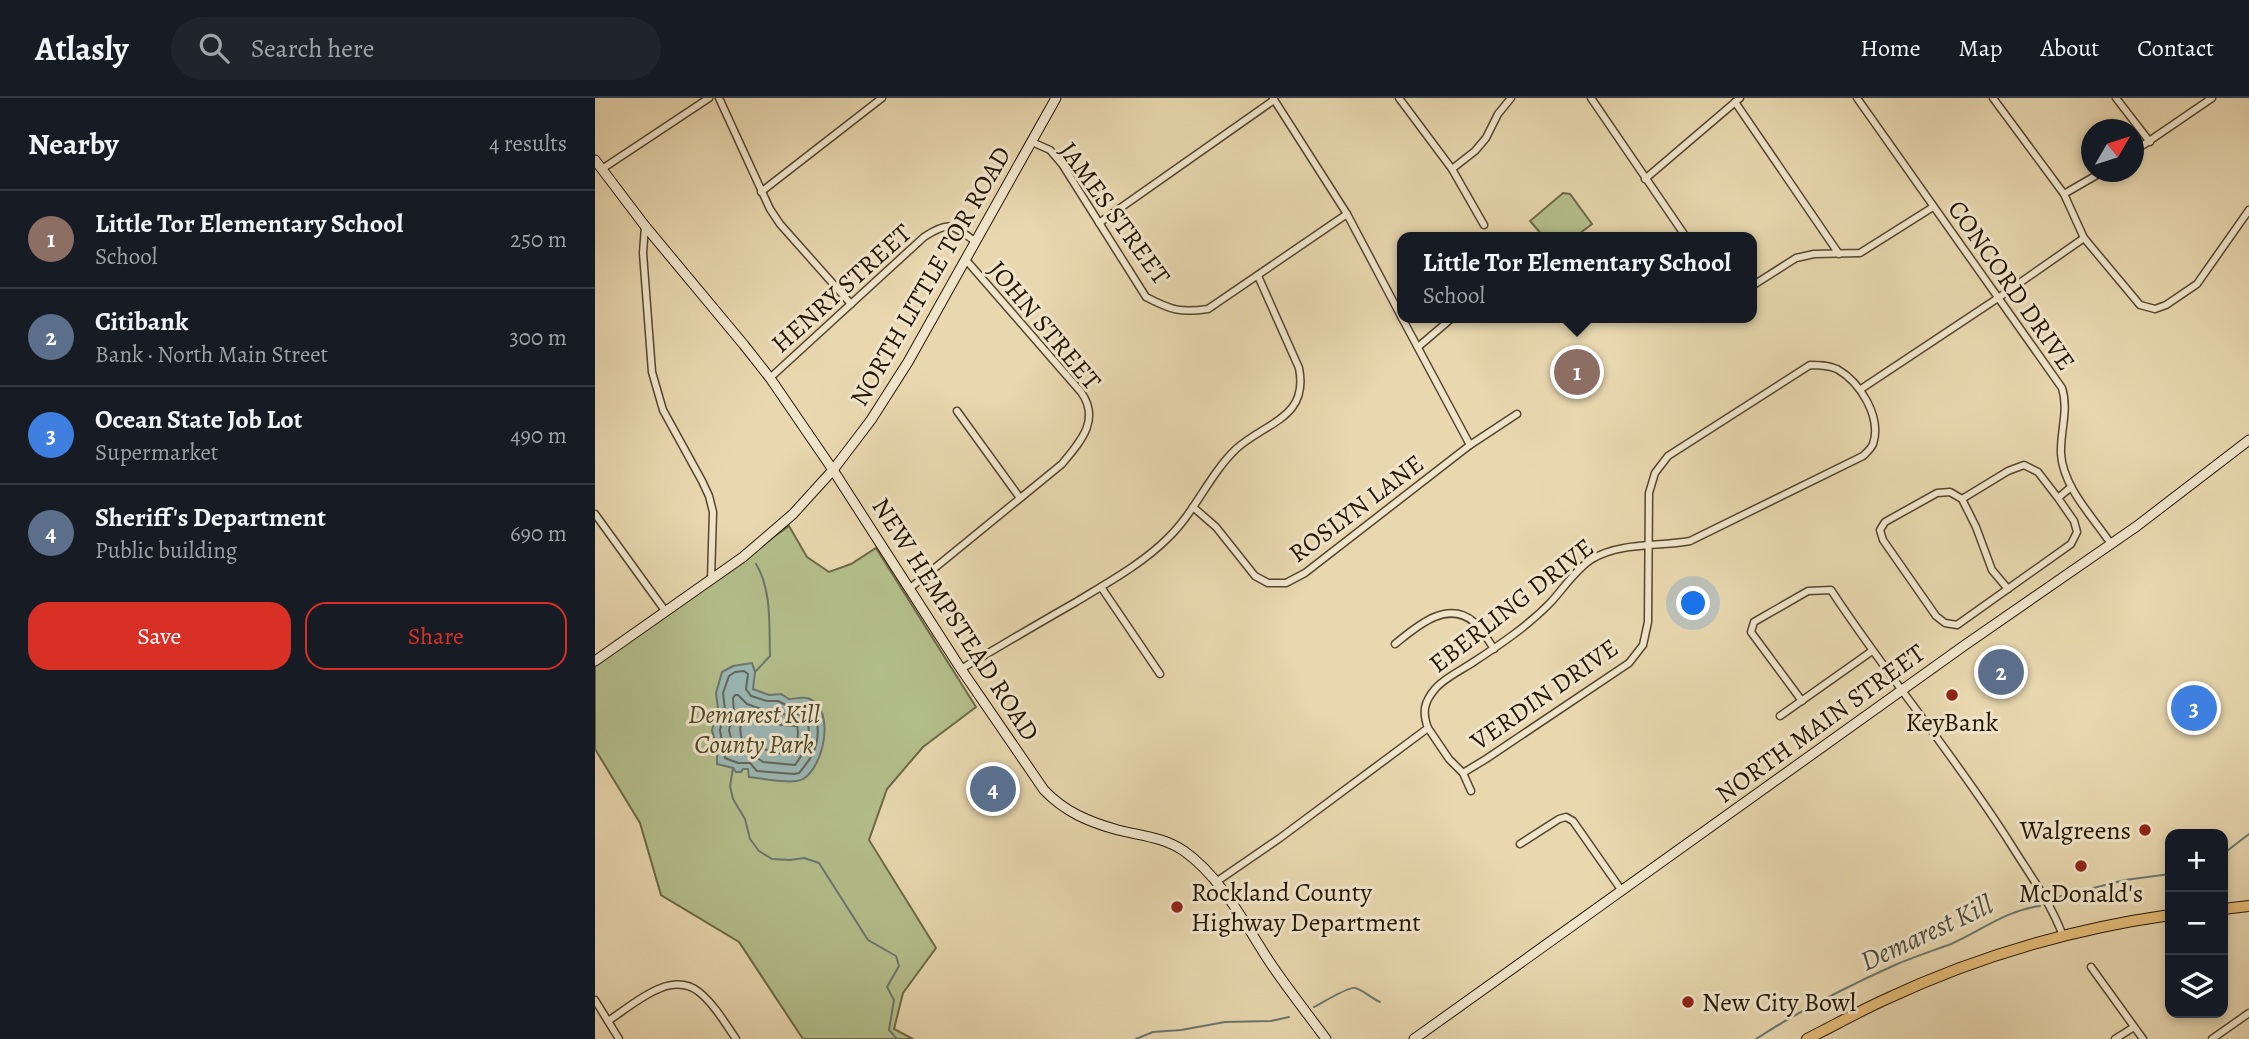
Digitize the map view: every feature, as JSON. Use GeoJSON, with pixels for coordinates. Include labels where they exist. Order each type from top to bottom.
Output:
{"type":"FeatureCollection","features":[{"type":"Feature","properties":{"kind":"main road"},"geometry":{"type":"LineString","coordinates":[[2228,908],[2249,906]]}},
{"type":"Feature","properties":{"kind":"main road"},"geometry":{"type":"LineString","coordinates":[[1808,1039],[1939,976],[2011,950],[2063,936],[2165,916]]}},
{"type":"Feature","properties":{"kind":"street"},"geometry":{"type":"LineString","coordinates":[[602,169],[709,98]]}},
{"type":"Feature","properties":{"kind":"street"},"geometry":{"type":"LineString","coordinates":[[719,98],[761,192],[780,224],[851,304]]}},
{"type":"Feature","properties":{"kind":"street"},"geometry":{"type":"LineString","coordinates":[[761,192],[882,98]]}},
{"type":"Feature","properties":{"kind":"street","name":"NORTH LITTLE TOR ROAD"},"geometry":{"type":"LineString","coordinates":[[595,661],[769,537],[833,470],[886,398],[1056,98]]}},
{"type":"Feature","properties":{"kind":"street"},"geometry":{"type":"LineString","coordinates":[[1399,98],[1452,169],[1484,225]]}},
{"type":"Feature","properties":{"kind":"street"},"geometry":{"type":"LineString","coordinates":[[1452,169],[1475,151],[1486,138],[1498,114],[1511,98]]}},
{"type":"Feature","properties":{"kind":"street"},"geometry":{"type":"LineString","coordinates":[[1591,98],[1682,232]]}},
{"type":"Feature","properties":{"kind":"street","name":"CONCORD DRIVE"},"geometry":{"type":"LineString","coordinates":[[1857,98],[2062,388],[2066,399],[2061,453],[2063,469],[2071,487],[2111,544]]}},
{"type":"Feature","properties":{"kind":"street"},"geometry":{"type":"LineString","coordinates":[[1993,98],[2064,194],[2084,238],[2140,305],[2155,309],[2166,305],[2197,284],[2249,210]]}},
{"type":"Feature","properties":{"kind":"street"},"geometry":{"type":"LineString","coordinates":[[2116,98],[2150,142]]}},
{"type":"Feature","properties":{"kind":"street"},"geometry":{"type":"LineString","coordinates":[[2144,146],[2213,98]]}},
{"type":"Feature","properties":{"kind":"street"},"geometry":{"type":"LineString","coordinates":[[1099,223],[1274,99],[1347,214],[1397,309]]}},
{"type":"Feature","properties":{"kind":"street"},"geometry":{"type":"LineString","coordinates":[[1645,179],[1738,100],[1839,254]]}},
{"type":"Feature","properties":{"kind":"street","name":"JAMES STREET"},"geometry":{"type":"LineString","coordinates":[[1032,142],[1050,150],[1062,164],[1146,297],[1185,312],[1208,309],[1347,214]]}},
{"type":"Feature","properties":{"kind":"street","name":"NEW HEMPSTEAD ROAD"},"geometry":{"type":"LineString","coordinates":[[595,160],[645,226],[770,378],[833,470],[961,669],[1044,790],[1056,802],[1080,817],[1118,830],[1166,840],[1186,852],[1216,882],[1288,990],[1326,1039]]}},
{"type":"Feature","properties":{"kind":"street"},"geometry":{"type":"LineString","coordinates":[[2064,194],[2085,182]]}},
{"type":"Feature","properties":{"kind":"street"},"geometry":{"type":"LineString","coordinates":[[1757,283],[1796,258],[1814,254],[1860,253],[1933,207]]}},
{"type":"Feature","properties":{"kind":"street"},"geometry":{"type":"LineString","coordinates":[[645,226],[643,253],[652,372],[663,410],[709,496],[713,512],[711,579]]}},
{"type":"Feature","properties":{"kind":"street","name":"HENRY STREET"},"geometry":{"type":"LineString","coordinates":[[770,378],[924,237],[939,227],[954,226],[976,242]]}},
{"type":"Feature","properties":{"kind":"street"},"geometry":{"type":"LineString","coordinates":[[1861,389],[1998,299],[2084,238]]}},
{"type":"Feature","properties":{"kind":"street","name":"JOHN STREET"},"geometry":{"type":"LineString","coordinates":[[909,589],[1062,464],[1081,441],[1089,420],[1089,403],[966,260]]}},
{"type":"Feature","properties":{"kind":"street"},"geometry":{"type":"LineString","coordinates":[[961,669],[1101,587],[1154,551],[1170,537],[1237,448],[1294,406],[1302,382],[1299,368],[1258,276]]}},
{"type":"Feature","properties":{"kind":"street"},"geometry":{"type":"LineString","coordinates":[[1405,323],[1470,444]]}},
{"type":"Feature","properties":{"kind":"street"},"geometry":{"type":"LineString","coordinates":[[1418,347],[1446,323]]}},
{"type":"Feature","properties":{"kind":"street","name":"VERDIN DRIVE"},"geometry":{"type":"LineString","coordinates":[[1463,773],[1629,663],[1643,645],[1648,622],[1649,493],[1655,473],[1668,456],[1810,365],[1824,365],[1838,370],[1861,389]]}},
{"type":"Feature","properties":{"kind":"street","name":"EBERLING DRIVE"},"geometry":{"type":"LineString","coordinates":[[1428,728],[1423,714],[1424,705],[1436,687],[1494,649],[1549,604],[1589,561],[1617,547],[1691,541],[1863,456],[1874,443],[1875,424],[1861,389]]}},
{"type":"Feature","properties":{"kind":"street"},"geometry":{"type":"LineString","coordinates":[[957,411],[1020,498]]}},
{"type":"Feature","properties":{"kind":"street","name":"ROSLYN LANE"},"geometry":{"type":"LineString","coordinates":[[1193,507],[1216,527],[1255,576],[1268,583],[1286,583],[1305,573],[1470,444],[1517,414]]}},
{"type":"Feature","properties":{"kind":"street","name":"NORTH MAIN STREET"},"geometry":{"type":"LineString","coordinates":[[1414,1039],[2111,544],[2249,440]]}},
{"type":"Feature","properties":{"kind":"street"},"geometry":{"type":"LineString","coordinates":[[1962,499],[2008,471],[2024,465],[2038,472],[2074,521],[2077,532],[2071,544],[2008,589],[1957,625],[1945,623],[1936,616],[1883,540],[1880,530],[1885,522],[1937,493],[1950,492],[1962,499],[1992,570],[2008,589]]}},
{"type":"Feature","properties":{"kind":"street"},"geometry":{"type":"LineString","coordinates":[[2058,498],[2071,487]]}},
{"type":"Feature","properties":{"kind":"street"},"geometry":{"type":"LineString","coordinates":[[595,514],[666,612]]}},
{"type":"Feature","properties":{"kind":"street"},"geometry":{"type":"LineString","coordinates":[[1101,587],[1160,674]]}},
{"type":"Feature","properties":{"kind":"street"},"geometry":{"type":"LineString","coordinates":[[1802,701],[1751,632],[1754,622],[1808,591],[1831,590],[1872,651],[1991,813],[2044,895],[2063,936]]}},
{"type":"Feature","properties":{"kind":"street"},"geometry":{"type":"LineString","coordinates":[[1395,644],[1426,620],[1444,614],[1462,615],[1475,623],[1494,649]]}},
{"type":"Feature","properties":{"kind":"street"},"geometry":{"type":"LineString","coordinates":[[1780,716],[1872,651]]}},
{"type":"Feature","properties":{"kind":"street"},"geometry":{"type":"LineString","coordinates":[[1216,882],[1428,728],[1449,759],[1463,773],[1471,791]]}},
{"type":"Feature","properties":{"kind":"street"},"geometry":{"type":"LineString","coordinates":[[1520,844],[1566,817],[1573,821],[1622,891]]}},
{"type":"Feature","properties":{"kind":"street"},"geometry":{"type":"LineString","coordinates":[[2091,967],[2143,1039]]}},
{"type":"Feature","properties":{"kind":"street"},"geometry":{"type":"LineString","coordinates":[[608,1021],[656,990],[673,984],[684,984],[698,991],[709,1002],[736,1039]]}},
{"type":"Feature","properties":{"kind":"street"},"geometry":{"type":"LineString","coordinates":[[595,1000],[619,1039]]}},
{"type":"Feature","properties":{"kind":"street"},"geometry":{"type":"LineString","coordinates":[[2212,1039],[2249,1013]]}},
{"type":"Feature","properties":{"kind":"street"},"geometry":{"type":"LineString","coordinates":[[2115,1039],[2134,1027]]}},
{"type":"Feature","properties":{"kind":"green space"},"geometry":{"type":"Polygon","coordinates":[[[1563,193],[1570,194],[1592,224],[1582,232],[1540,232],[1530,221],[1563,193]]]}},
{"type":"Feature","properties":{"kind":"green space","name":"Demarest Kill County Park"},"geometry":{"type":"Polygon","coordinates":[[[789,526],[807,557],[829,572],[851,564],[876,548],[976,707],[923,747],[887,789],[869,840],[936,948],[903,993],[894,1029],[913,1039],[803,1039],[739,942],[661,895],[640,823],[595,749],[595,662],[789,526]]]}},
{"type":"Feature","properties":{"kind":"water"},"geometry":{"type":"Polygon","coordinates":[[[752,663],[755,672],[753,689],[769,695],[781,694],[789,699],[810,699],[818,705],[823,715],[824,739],[821,752],[810,773],[803,779],[785,781],[749,777],[748,769],[736,772],[733,768],[717,764],[717,749],[712,730],[718,709],[716,693],[722,672],[733,666],[752,663]]]}},
{"type":"Feature","properties":{"kind":"waterway"},"geometry":{"type":"LineString","coordinates":[[755,672],[770,656],[767,597],[756,564]]}},
{"type":"Feature","properties":{"kind":"waterway","name":"Demarest Kill"},"geometry":{"type":"LineString","coordinates":[[733,768],[730,786],[733,799],[745,819],[750,839],[759,851],[772,859],[804,858],[819,863],[868,940],[896,956],[899,966],[887,987],[894,1000],[889,1030],[897,1039]]}},
{"type":"Feature","properties":{"kind":"waterway","name":"Demarest Kill"},"geometry":{"type":"LineString","coordinates":[[2228,850],[2249,834]]}},
{"type":"Feature","properties":{"kind":"waterway","name":"Demarest Kill"},"geometry":{"type":"LineString","coordinates":[[2054,898],[2125,880],[2165,875]]}},
{"type":"Feature","properties":{"kind":"waterway","name":"Demarest Kill"},"geometry":{"type":"LineString","coordinates":[[1756,1039],[1806,1009],[1877,973],[1951,944],[2005,916],[2040,906]]}},
{"type":"Feature","properties":{"kind":"waterway","name":"Demarest Kill"},"geometry":{"type":"LineString","coordinates":[[1314,1007],[1352,988],[1361,990],[1380,1002]]}},
{"type":"Feature","properties":{"kind":"waterway","name":"Demarest Kill"},"geometry":{"type":"LineString","coordinates":[[1136,1039],[1153,1032],[1289,1017]]}},
{"type":"Feature","properties":{"kind":"place","name":"Little Tor Elementary School"},"geometry":{"type":"Point","coordinates":[1577,372]}},
{"type":"Feature","properties":{"kind":"place","name":"Citibank"},"geometry":{"type":"Point","coordinates":[2001,672]}},
{"type":"Feature","properties":{"kind":"place","name":"KeyBank"},"geometry":{"type":"Point","coordinates":[1952,695]}},
{"type":"Feature","properties":{"kind":"place","name":"Ocean State Job Lot"},"geometry":{"type":"Point","coordinates":[2194,708]}},
{"type":"Feature","properties":{"kind":"place","name":"Sheriff's Department"},"geometry":{"type":"Point","coordinates":[993,789]}},
{"type":"Feature","properties":{"kind":"place","name":"Walgreens"},"geometry":{"type":"Point","coordinates":[2145,830]}},
{"type":"Feature","properties":{"kind":"place","name":"McDonald's"},"geometry":{"type":"Point","coordinates":[2081,866]}},
{"type":"Feature","properties":{"kind":"place","name":"Rockland County Highway Department"},"geometry":{"type":"Point","coordinates":[1177,907]}},
{"type":"Feature","properties":{"kind":"place","name":"New City Bowl"},"geometry":{"type":"Point","coordinates":[1688,1002]}}]}
